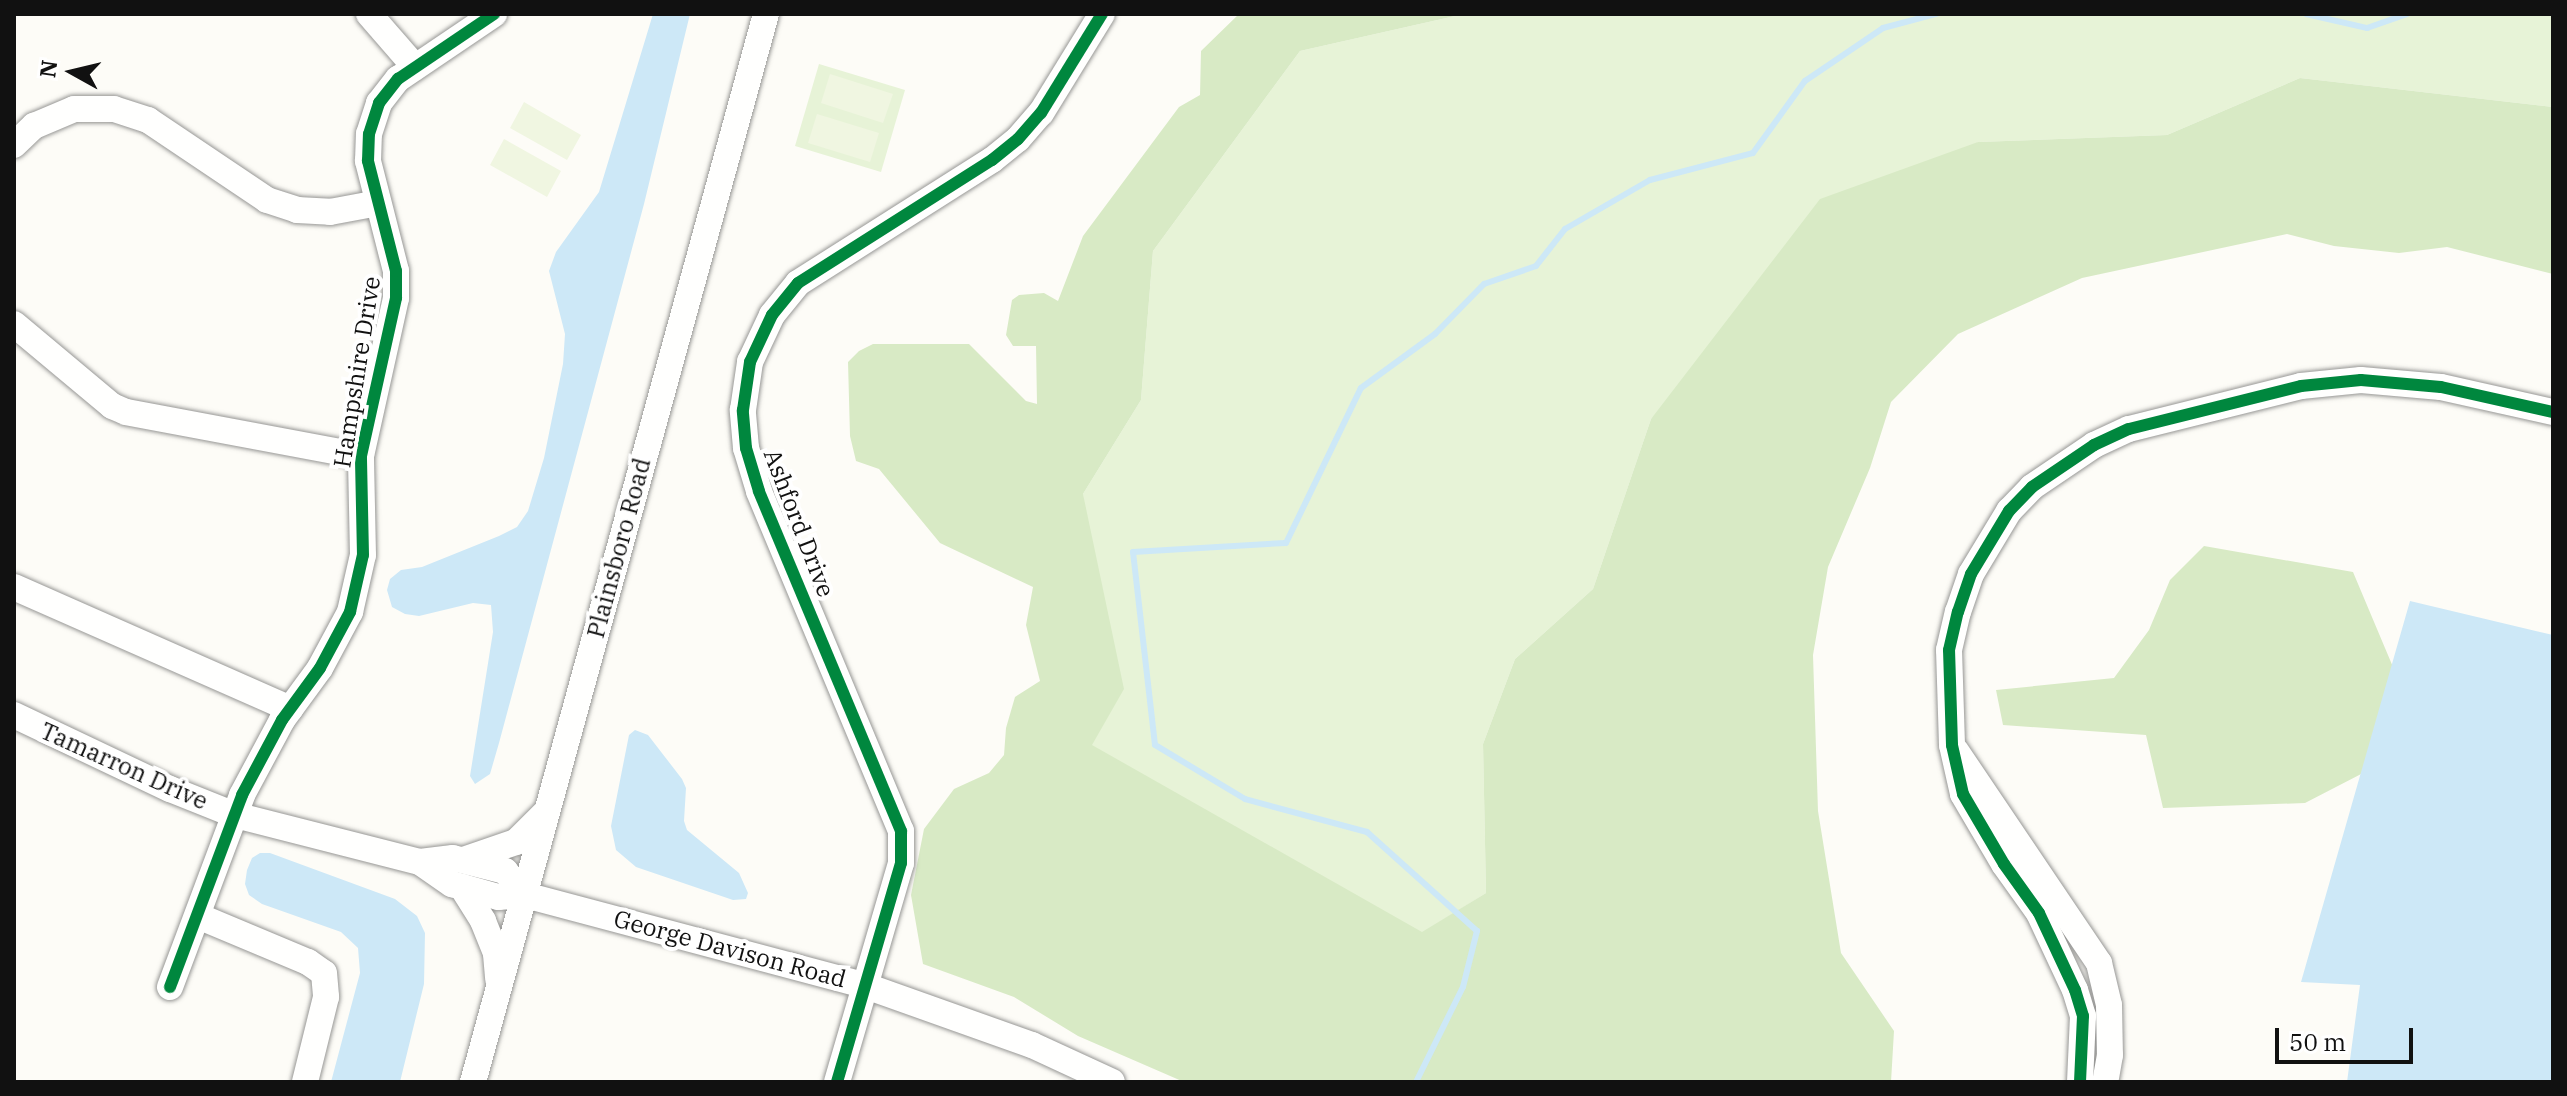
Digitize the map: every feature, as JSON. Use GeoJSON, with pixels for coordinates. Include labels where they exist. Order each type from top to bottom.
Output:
{"type":"FeatureCollection","features":[{"type":"Feature","properties":{"kind":"street"},"geometry":{"type":"LineString","coordinates":[[369,14],[415,67]]}},
{"type":"Feature","properties":{"kind":"street","name":"Hampshire Drive"},"geometry":{"type":"LineString","coordinates":[[235,815],[290,709],[320,668],[350,612],[363,555],[361,456],[396,298],[396,271],[368,161],[369,134],[379,103],[398,79],[494,14]]}},
{"type":"Feature","properties":{"kind":"street","name":"Plainsboro Road"},"geometry":{"type":"LineString","coordinates":[[473,1082],[766,14]]}},
{"type":"Feature","properties":{"kind":"street","name":"Ashford Drive"},"geometry":{"type":"LineString","coordinates":[[837,1082],[901,863],[901,831],[759,491],[746,448],[743,410],[750,362],[772,315],[798,283],[992,160],[1018,139],[1041,113],[1101,17]]}},
{"type":"Feature","properties":{"kind":"street"},"geometry":{"type":"LineString","coordinates":[[14,145],[34,126],[74,109],[114,109],[148,120],[267,200],[297,210],[330,212],[378,203]]}},
{"type":"Feature","properties":{"kind":"street","name":"Hampshire Drive"},"geometry":{"type":"LineString","coordinates":[[14,324],[112,406],[126,412],[361,456]]}},
{"type":"Feature","properties":{"kind":"street"},"geometry":{"type":"LineString","coordinates":[[2105,1082],[2110,1055],[2109,1005],[2099,963],[2049,906],[1952,745],[1949,650],[1971,574],[2009,511],[2032,487],[2094,445],[2129,429],[2301,386],[2361,380],[2441,387],[2553,412]]}},
{"type":"Feature","properties":{"kind":"street"},"geometry":{"type":"LineString","coordinates":[[14,587],[290,709]]}},
{"type":"Feature","properties":{"kind":"street","name":"Tamarron Drive"},"geometry":{"type":"LineString","coordinates":[[14,715],[170,789],[235,815],[420,862],[462,861],[505,871],[525,895]]}},
{"type":"Feature","properties":{"kind":"street"},"geometry":{"type":"LineString","coordinates":[[462,861],[493,853],[516,842],[549,808]]}},
{"type":"Feature","properties":{"kind":"street","name":"Tamarron Drive"},"geometry":{"type":"LineString","coordinates":[[170,987],[235,815]]}},
{"type":"Feature","properties":{"kind":"street","name":"Tamarron Drive"},"geometry":{"type":"LineString","coordinates":[[420,862],[452,884],[498,897],[525,895]]}},
{"type":"Feature","properties":{"kind":"street"},"geometry":{"type":"LineString","coordinates":[[462,887],[483,921],[496,954],[498,988]]}},
{"type":"Feature","properties":{"kind":"street","name":"George Davison Road"},"geometry":{"type":"LineString","coordinates":[[525,895],[866,986],[1032,1045],[1112,1082]]}},
{"type":"Feature","properties":{"kind":"street"},"geometry":{"type":"LineString","coordinates":[[2049,906],[2064,963],[2083,1016],[2080,1082]]}},
{"type":"Feature","properties":{"kind":"street"},"geometry":{"type":"LineString","coordinates":[[198,916],[308,962],[324,973],[326,997],[305,1082]]}},
{"type":"Feature","properties":{"kind":"green space"},"geometry":{"type":"Polygon","coordinates":[[[1239,14],[1464,14],[1300,51],[1153,251],[1141,400],[1083,494],[1124,689],[1092,745],[1422,932],[1486,893],[1483,744],[1515,659],[1593,589],[1651,419],[1820,199],[1978,142],[2167,135],[2300,78],[2553,107],[2553,274],[2447,247],[2399,253],[2334,246],[2287,234],[2082,278],[1958,334],[1891,402],[1870,468],[1828,567],[1813,655],[1818,811],[1841,953],[1894,1031],[1891,1082],[1184,1082],[1078,1036],[1014,997],[923,964],[911,895],[924,829],[954,789],[989,773],[1004,755],[1006,728],[1015,697],[1040,681],[1026,625],[1033,587],[940,543],[879,469],[856,461],[850,436],[848,362],[859,351],[873,344],[969,344],[1026,401],[1037,404],[1036,346],[1013,346],[1006,335],[1012,300],[1019,295],[1044,293],[1058,301],[1083,236],[1179,107],[1200,95],[1201,51],[1239,14]]]}},
{"type":"Feature","properties":{"kind":"green space"},"geometry":{"type":"Polygon","coordinates":[[[1464,14],[2553,14],[2553,107],[2300,78],[2167,135],[1978,142],[1651,419],[1593,589],[1515,659],[1483,744],[1486,893],[1422,933],[1092,746],[1083,494],[1141,400],[1153,251],[1300,51],[1464,14]]]}},
{"type":"Feature","properties":{"kind":"green space"},"geometry":{"type":"Polygon","coordinates":[[[819,64],[905,90],[881,172],[795,146],[819,64]]]}},
{"type":"Feature","properties":{"kind":"green space"},"geometry":{"type":"Polygon","coordinates":[[[830,74],[893,94],[883,123],[821,103],[830,74]]]}},
{"type":"Feature","properties":{"kind":"green space"},"geometry":{"type":"Polygon","coordinates":[[[524,102],[581,135],[567,160],[510,128],[524,102]]]}},
{"type":"Feature","properties":{"kind":"green space"},"geometry":{"type":"Polygon","coordinates":[[[817,114],[879,133],[870,162],[808,143],[817,114]]]}},
{"type":"Feature","properties":{"kind":"green space"},"geometry":{"type":"Polygon","coordinates":[[[504,139],[561,171],[547,197],[490,165],[504,139]]]}},
{"type":"Feature","properties":{"kind":"green space"},"geometry":{"type":"Polygon","coordinates":[[[2204,546],[2353,572],[2393,667],[2365,772],[2305,803],[2163,808],[2146,735],[2003,725],[1996,690],[2114,678],[2149,630],[2170,580],[2204,546]]]}},
{"type":"Feature","properties":{"kind":"water"},"geometry":{"type":"Polygon","coordinates":[[[653,14],[690,14],[644,204],[499,743],[490,774],[475,784],[470,776],[493,632],[491,605],[473,603],[419,616],[405,614],[392,607],[387,590],[390,579],[401,570],[422,567],[499,536],[517,527],[528,511],[544,458],[563,364],[565,334],[549,271],[556,252],[599,192],[653,14]]]}},
{"type":"Feature","properties":{"kind":"water"},"geometry":{"type":"Polygon","coordinates":[[[2410,601],[2553,635],[2553,1082],[2347,1082],[2360,985],[2301,982],[2410,601]]]}},
{"type":"Feature","properties":{"kind":"water"},"geometry":{"type":"Polygon","coordinates":[[[635,730],[648,735],[682,779],[686,788],[684,821],[687,830],[739,873],[748,893],[746,899],[733,900],[636,867],[616,850],[611,826],[629,735],[635,730]]]}},
{"type":"Feature","properties":{"kind":"water"},"geometry":{"type":"Polygon","coordinates":[[[260,853],[270,853],[395,899],[417,916],[425,933],[424,984],[400,1082],[331,1082],[360,973],[358,948],[341,932],[262,904],[249,895],[245,884],[247,870],[252,858],[260,853]]]}},
{"type":"Feature","properties":{"kind":"waterway"},"geometry":{"type":"LineString","coordinates":[[1416,1082],[1463,987],[1477,931],[1367,832],[1245,799],[1155,745],[1133,552],[1286,543],[1361,388],[1435,334],[1484,284],[1536,266],[1565,229],[1650,180],[1753,153],[1805,81],[1883,28],[1936,14]]}},
{"type":"Feature","properties":{"kind":"waterway"},"geometry":{"type":"LineString","coordinates":[[2306,14],[2367,28],[2407,14]]}},
{"type":"Feature","properties":{"kind":"cycle path"},"geometry":{"type":"LineString","coordinates":[[170,987],[242,795],[282,720],[320,668],[350,612],[363,555],[361,456],[396,298],[396,271],[368,161],[369,134],[379,103],[398,79],[494,14]]}},
{"type":"Feature","properties":{"kind":"cycle path"},"geometry":{"type":"LineString","coordinates":[[837,1082],[901,863],[901,831],[759,491],[746,448],[743,410],[750,362],[772,315],[798,283],[992,160],[1018,139],[1041,113],[1102,14]]}},
{"type":"Feature","properties":{"kind":"cycle path"},"geometry":{"type":"LineString","coordinates":[[2080,1082],[2083,1016],[2075,990],[2039,913],[2004,864],[1963,794],[1952,745],[1949,650],[1958,612],[1971,574],[2009,511],[2032,487],[2094,445],[2129,429],[2301,386],[2361,380],[2441,387],[2553,412]]}}]}
